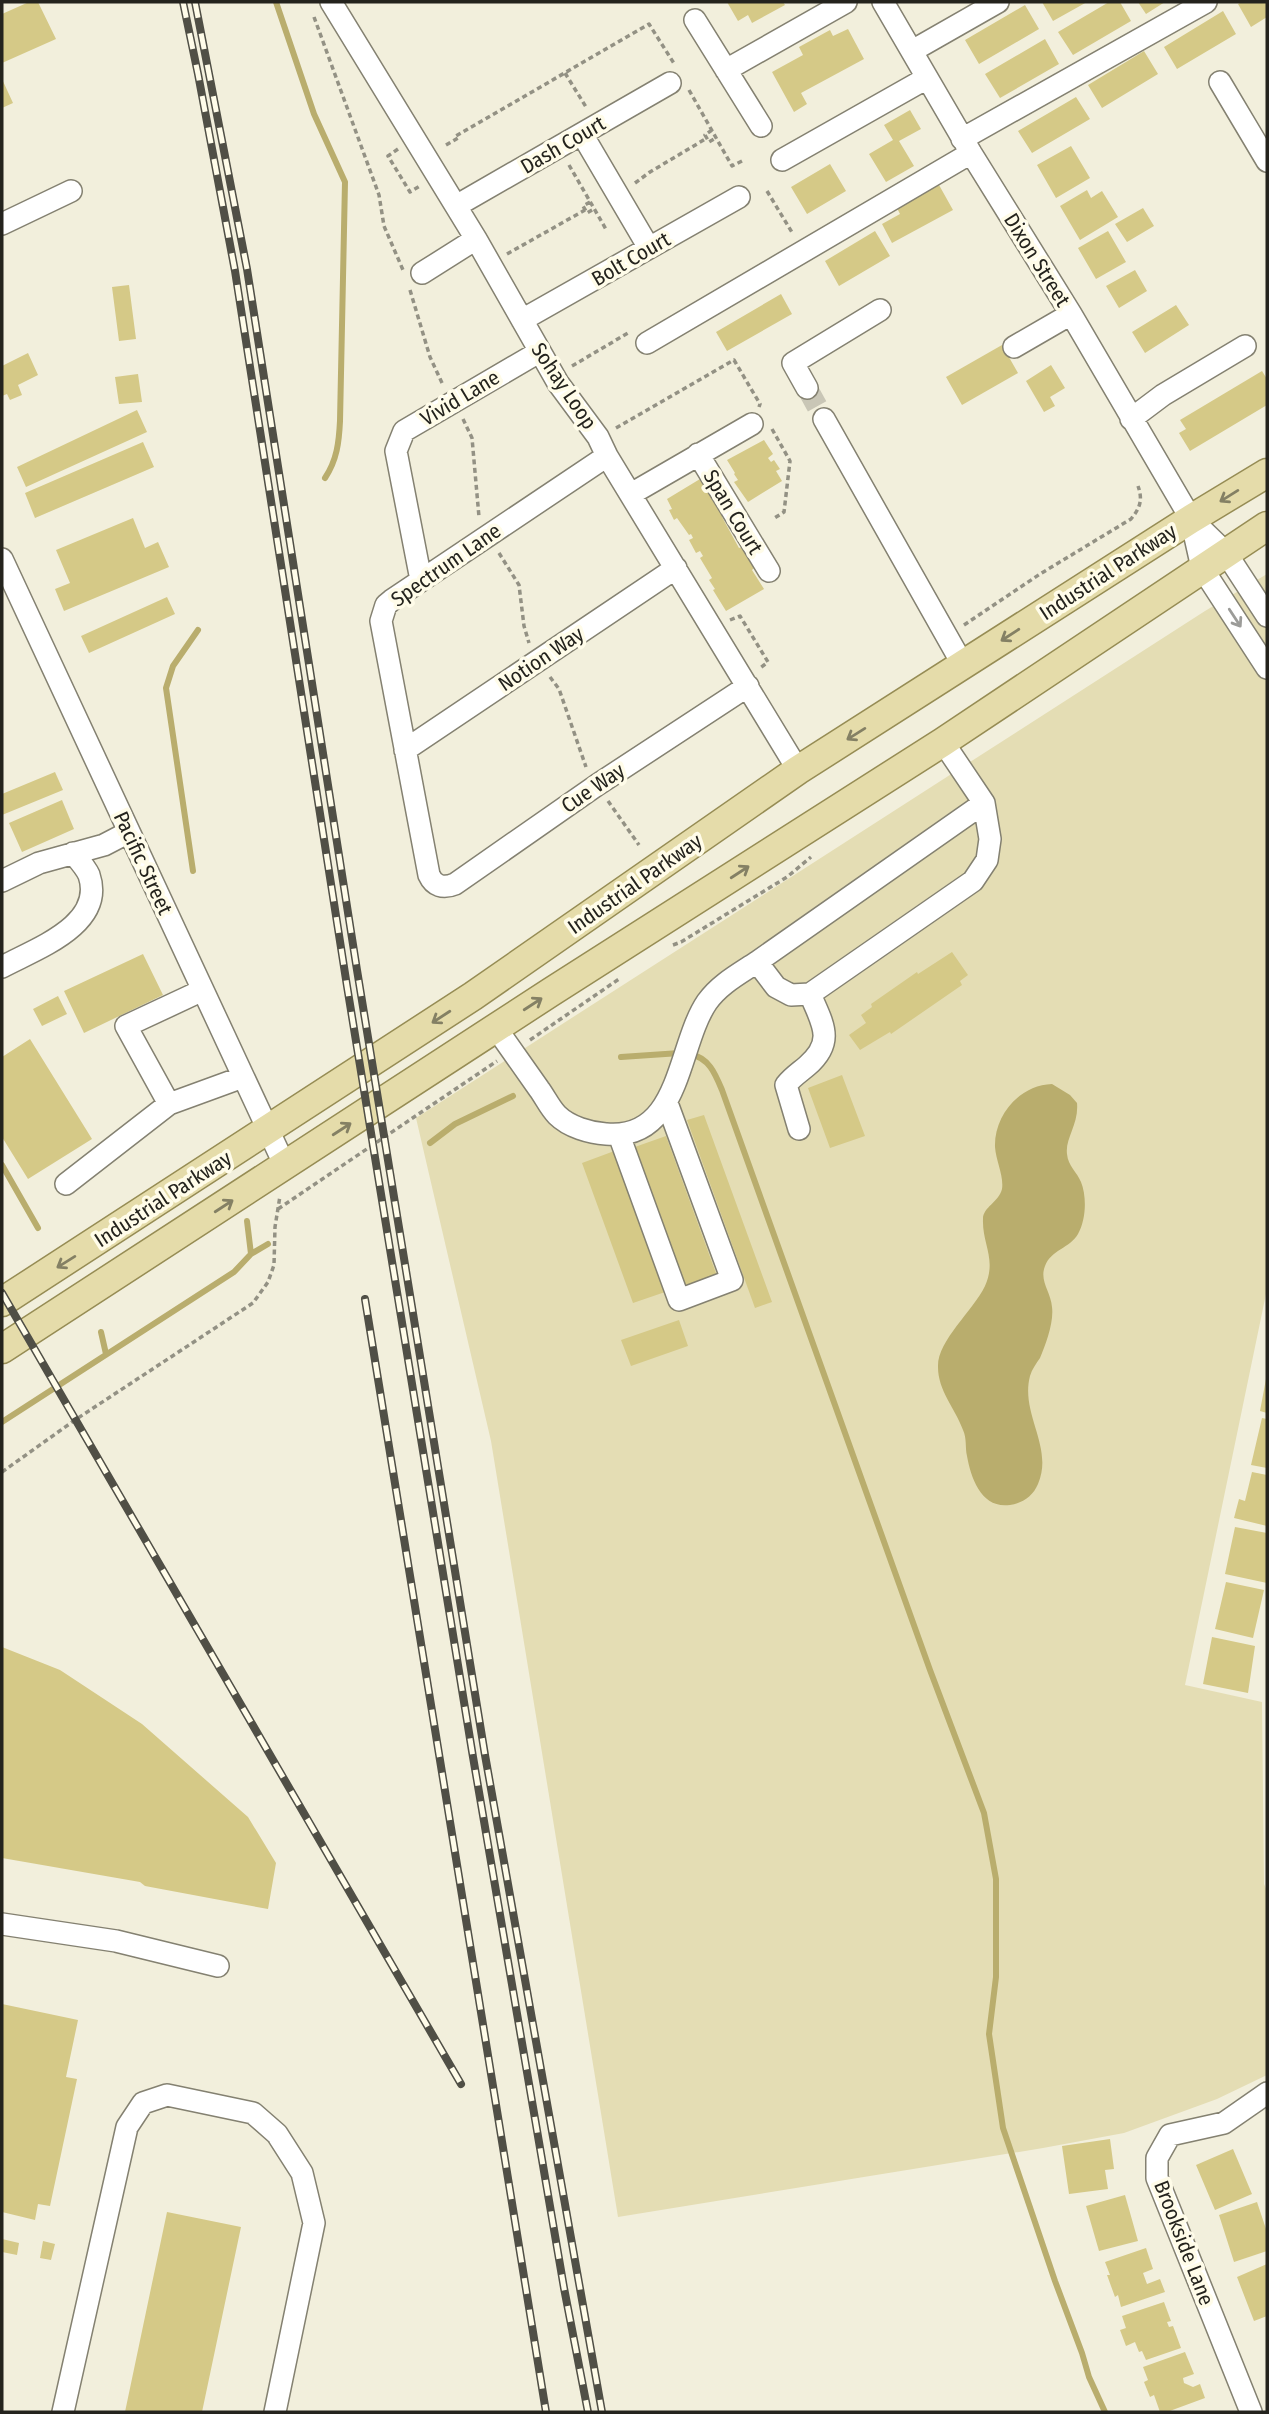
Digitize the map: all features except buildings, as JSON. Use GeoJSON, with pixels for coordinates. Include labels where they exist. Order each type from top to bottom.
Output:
{"type":"FeatureCollection","features":[{"type":"Feature","properties":{"kind":"main road","name":"Industrial Parkway"},"geometry":{"type":"LineString","coordinates":[[4,1301],[473,996],[798,770],[1267,473]]}},
{"type":"Feature","properties":{"kind":"main road","name":"Industrial Parkway"},"geometry":{"type":"LineString","coordinates":[[2,1349],[943,742],[1267,526]]}},
{"type":"Feature","properties":{"kind":"street","name":"Sohay Loop"},"geometry":{"type":"LineString","coordinates":[[331,2],[476,239],[539,352],[568,398],[598,437],[798,770]]}},
{"type":"Feature","properties":{"kind":"street"},"geometry":{"type":"LineString","coordinates":[[726,70],[846,2]]}},
{"type":"Feature","properties":{"kind":"street","name":"Dixon Street"},"geometry":{"type":"LineString","coordinates":[[883,2],[966,146],[1070,314],[1191,519]]}},
{"type":"Feature","properties":{"kind":"street"},"geometry":{"type":"LineString","coordinates":[[912,51],[998,2]]}},
{"type":"Feature","properties":{"kind":"street"},"geometry":{"type":"LineString","coordinates":[[647,343],[1206,2]]}},
{"type":"Feature","properties":{"kind":"street"},"geometry":{"type":"LineString","coordinates":[[695,20],[761,127]]}},
{"type":"Feature","properties":{"kind":"street"},"geometry":{"type":"LineString","coordinates":[[782,160],[927,78]]}},
{"type":"Feature","properties":{"kind":"street","name":"Dash Court"},"geometry":{"type":"LineString","coordinates":[[456,206],[677,79]]}},
{"type":"Feature","properties":{"kind":"street"},"geometry":{"type":"LineString","coordinates":[[1220,82],[1267,161]]}},
{"type":"Feature","properties":{"kind":"street"},"geometry":{"type":"LineString","coordinates":[[582,134],[649,248]]}},
{"type":"Feature","properties":{"kind":"street"},"geometry":{"type":"LineString","coordinates":[[2,224],[71,191]]}},
{"type":"Feature","properties":{"kind":"street","name":"Bolt Court"},"geometry":{"type":"LineString","coordinates":[[522,320],[739,197]]}},
{"type":"Feature","properties":{"kind":"street"},"geometry":{"type":"LineString","coordinates":[[412,277],[476,239]]}},
{"type":"Feature","properties":{"kind":"street"},"geometry":{"type":"LineString","coordinates":[[807,388],[793,363],[880,310]]}},
{"type":"Feature","properties":{"kind":"street"},"geometry":{"type":"LineString","coordinates":[[1014,347],[1070,314]]}},
{"type":"Feature","properties":{"kind":"street"},"geometry":{"type":"LineString","coordinates":[[1130,419],[1163,395],[1245,346]]}},
{"type":"Feature","properties":{"kind":"street","name":"Vivid Lane"},"geometry":{"type":"LineString","coordinates":[[421,580],[396,452],[399,440],[404,431],[539,352]]}},
{"type":"Feature","properties":{"kind":"street"},"geometry":{"type":"LineString","coordinates":[[824,419],[963,665]]}},
{"type":"Feature","properties":{"kind":"street","name":"Span Court"},"geometry":{"type":"LineString","coordinates":[[631,494],[752,424]]}},
{"type":"Feature","properties":{"kind":"street","name":"Span Court"},"geometry":{"type":"LineString","coordinates":[[698,454],[769,571]]}},
{"type":"Feature","properties":{"kind":"street","name":"Spectrum Lane"},"geometry":{"type":"LineString","coordinates":[[439,886],[432,882],[429,875],[405,750],[381,621],[386,605],[607,456]]}},
{"type":"Feature","properties":{"kind":"street"},"geometry":{"type":"LineString","coordinates":[[1191,519],[1226,553],[1267,616]]}},
{"type":"Feature","properties":{"kind":"street"},"geometry":{"type":"LineString","coordinates":[[1191,519],[1202,568],[1267,668]]}},
{"type":"Feature","properties":{"kind":"street","name":"Notion Way"},"geometry":{"type":"LineString","coordinates":[[405,750],[676,568]]}},
{"type":"Feature","properties":{"kind":"street","name":"Pacific Street"},"geometry":{"type":"LineString","coordinates":[[4,572],[285,1166]]}},
{"type":"Feature","properties":{"kind":"street","name":"Cue Way"},"geometry":{"type":"LineString","coordinates":[[439,886],[455,884],[597,785],[748,686]]}},
{"type":"Feature","properties":{"kind":"street"},"geometry":{"type":"LineString","coordinates":[[757,962],[776,987],[792,995],[810,995],[972,881],[986,860],[989,839],[984,803],[943,742]]}},
{"type":"Feature","properties":{"kind":"street"},"geometry":{"type":"LineString","coordinates":[[496,1028],[558,1116],[589,1133],[619,1135],[643,1127],[671,1094],[692,1031],[708,1001],[725,982],[984,803]]}},
{"type":"Feature","properties":{"kind":"street"},"geometry":{"type":"LineString","coordinates":[[2,881],[39,863],[104,845],[129,832]]}},
{"type":"Feature","properties":{"kind":"street"},"geometry":{"type":"LineString","coordinates":[[2,967],[64,934],[81,919],[92,899],[89,874],[73,853]]}},
{"type":"Feature","properties":{"kind":"street"},"geometry":{"type":"LineString","coordinates":[[169,1104],[126,1026],[203,990]]}},
{"type":"Feature","properties":{"kind":"street"},"geometry":{"type":"LineString","coordinates":[[799,1129],[786,1084],[817,1057],[824,1046],[825,1037],[810,995]]}},
{"type":"Feature","properties":{"kind":"street"},"geometry":{"type":"LineString","coordinates":[[66,1184],[169,1104],[243,1077]]}},
{"type":"Feature","properties":{"kind":"street"},"geometry":{"type":"LineString","coordinates":[[619,1135],[678,1300],[732,1280],[671,1094]]}},
{"type":"Feature","properties":{"kind":"street"},"geometry":{"type":"LineString","coordinates":[[2,1924],[116,1941],[218,1966]]}},
{"type":"Feature","properties":{"kind":"street","name":"Brookside Lane"},"geometry":{"type":"LineString","coordinates":[[1251,2412],[1157,2178],[1157,2158],[1170,2135],[1224,2123],[1267,2093]]}},
{"type":"Feature","properties":{"kind":"street"},"geometry":{"type":"LineString","coordinates":[[63,2412],[127,2127],[144,2104],[167,2095],[253,2113],[277,2134],[302,2173],[314,2223],[275,2412]]}},
{"type":"Feature","properties":{"kind":"path"},"geometry":{"type":"LineString","coordinates":[[313,15],[379,195],[384,226],[412,277],[433,367],[447,391]]}},
{"type":"Feature","properties":{"kind":"path"},"geometry":{"type":"LineString","coordinates":[[446,145],[458,138],[456,136],[649,24],[668,52],[677,79],[733,166],[744,160]]}},
{"type":"Feature","properties":{"kind":"path"},"geometry":{"type":"LineString","coordinates":[[565,73],[591,114]]}},
{"type":"Feature","properties":{"kind":"path"},"geometry":{"type":"LineString","coordinates":[[712,131],[705,135],[709,142],[716,138]]}},
{"type":"Feature","properties":{"kind":"path"},"geometry":{"type":"LineString","coordinates":[[630,186],[707,138]]}},
{"type":"Feature","properties":{"kind":"path"},"geometry":{"type":"LineString","coordinates":[[569,165],[607,231]]}},
{"type":"Feature","properties":{"kind":"path"},"geometry":{"type":"LineString","coordinates":[[585,210],[583,206],[590,202]]}},
{"type":"Feature","properties":{"kind":"path"},"geometry":{"type":"LineString","coordinates":[[585,210],[587,213],[595,209]]}},
{"type":"Feature","properties":{"kind":"path"},"geometry":{"type":"LineString","coordinates":[[502,257],[585,210]]}},
{"type":"Feature","properties":{"kind":"path"},"geometry":{"type":"LineString","coordinates":[[459,411],[472,438],[480,527]]}},
{"type":"Feature","properties":{"kind":"path"},"geometry":{"type":"LineString","coordinates":[[964,625],[1131,519],[1141,504],[1138,486]]}},
{"type":"Feature","properties":{"kind":"path"},"geometry":{"type":"LineString","coordinates":[[497,551],[519,585],[524,626],[533,651]]}},
{"type":"Feature","properties":{"kind":"path"},"geometry":{"type":"LineString","coordinates":[[549,676],[559,689],[582,760],[590,775]]}},
{"type":"Feature","properties":{"kind":"path"},"geometry":{"type":"LineString","coordinates":[[607,799],[639,845]]}},
{"type":"Feature","properties":{"kind":"path"},"geometry":{"type":"LineString","coordinates":[[2,1472],[75,1420],[253,1303],[268,1282],[274,1265],[275,1227],[285,1166]]}},
{"type":"Feature","properties":{"kind":"shaded area"},"geometry":{"type":"Polygon","coordinates":[[[1267,574],[1267,1289],[1185,1685],[1262,1702],[1264,1884],[1267,1891],[1267,2075],[1217,2099],[1124,2133],[618,2217],[491,1441],[416,1118],[1205,611],[1267,574]]]}},
{"type":"Feature","properties":{"kind":"shaded area"},"geometry":{"type":"Polygon","coordinates":[[[1052,1084],[1070,1095],[1077,1103],[1067,1154],[1083,1188],[1084,1215],[1075,1239],[1052,1256],[1044,1271],[1052,1319],[1040,1358],[1031,1373],[1028,1390],[1042,1457],[1038,1484],[1023,1501],[1000,1505],[985,1497],[975,1483],[966,1453],[964,1433],[941,1384],[939,1357],[949,1337],[979,1296],[988,1276],[990,1268],[983,1219],[1002,1189],[995,1147],[999,1124],[1004,1113],[1020,1096],[1029,1090],[1052,1084]]]}},
{"type":"Feature","properties":{"kind":"waterway"},"geometry":{"type":"LineString","coordinates":[[276,2],[314,114],[345,182],[340,429],[335,458],[325,478]]}},
{"type":"Feature","properties":{"kind":"waterway"},"geometry":{"type":"LineString","coordinates":[[193,871],[166,688],[173,666],[198,630]]}},
{"type":"Feature","properties":{"kind":"waterway"},"geometry":{"type":"LineString","coordinates":[[621,1057],[680,1053]]}},
{"type":"Feature","properties":{"kind":"waterway"},"geometry":{"type":"LineString","coordinates":[[690,1054],[707,1063],[722,1090],[984,1813],[996,1879],[996,1977],[989,2034],[1003,2128],[1089,2377],[1105,2412]]}},
{"type":"Feature","properties":{"kind":"waterway"},"geometry":{"type":"LineString","coordinates":[[430,1143],[455,1124],[513,1096]]}},
{"type":"Feature","properties":{"kind":"waterway"},"geometry":{"type":"LineString","coordinates":[[2,1165],[38,1228]]}},
{"type":"Feature","properties":{"kind":"waterway"},"geometry":{"type":"LineString","coordinates":[[2,1422],[234,1272],[251,1254],[247,1221]]}},
{"type":"Feature","properties":{"kind":"waterway"},"geometry":{"type":"LineString","coordinates":[[251,1254],[268,1244]]}},
{"type":"Feature","properties":{"kind":"waterway"},"geometry":{"type":"LineString","coordinates":[[101,1332],[106,1354]]}},
{"type":"Feature","properties":{"kind":"tunnel"},"geometry":{"type":"LineString","coordinates":[[807,388],[824,419]]}},
{"type":"Feature","properties":{"kind":"railway"},"geometry":{"type":"LineString","coordinates":[[183,2],[235,271],[347,986],[473,1757],[564,2288],[588,2412]]}},
{"type":"Feature","properties":{"kind":"railway"},"geometry":{"type":"LineString","coordinates":[[195,2],[247,269],[357,970],[485,1755],[602,2412]]}},
{"type":"Feature","properties":{"kind":"railway"},"geometry":{"type":"LineString","coordinates":[[2,1293],[461,2084]]}},
{"type":"Feature","properties":{"kind":"railway"},"geometry":{"type":"LineString","coordinates":[[365,1299],[546,2412]]}}]}
